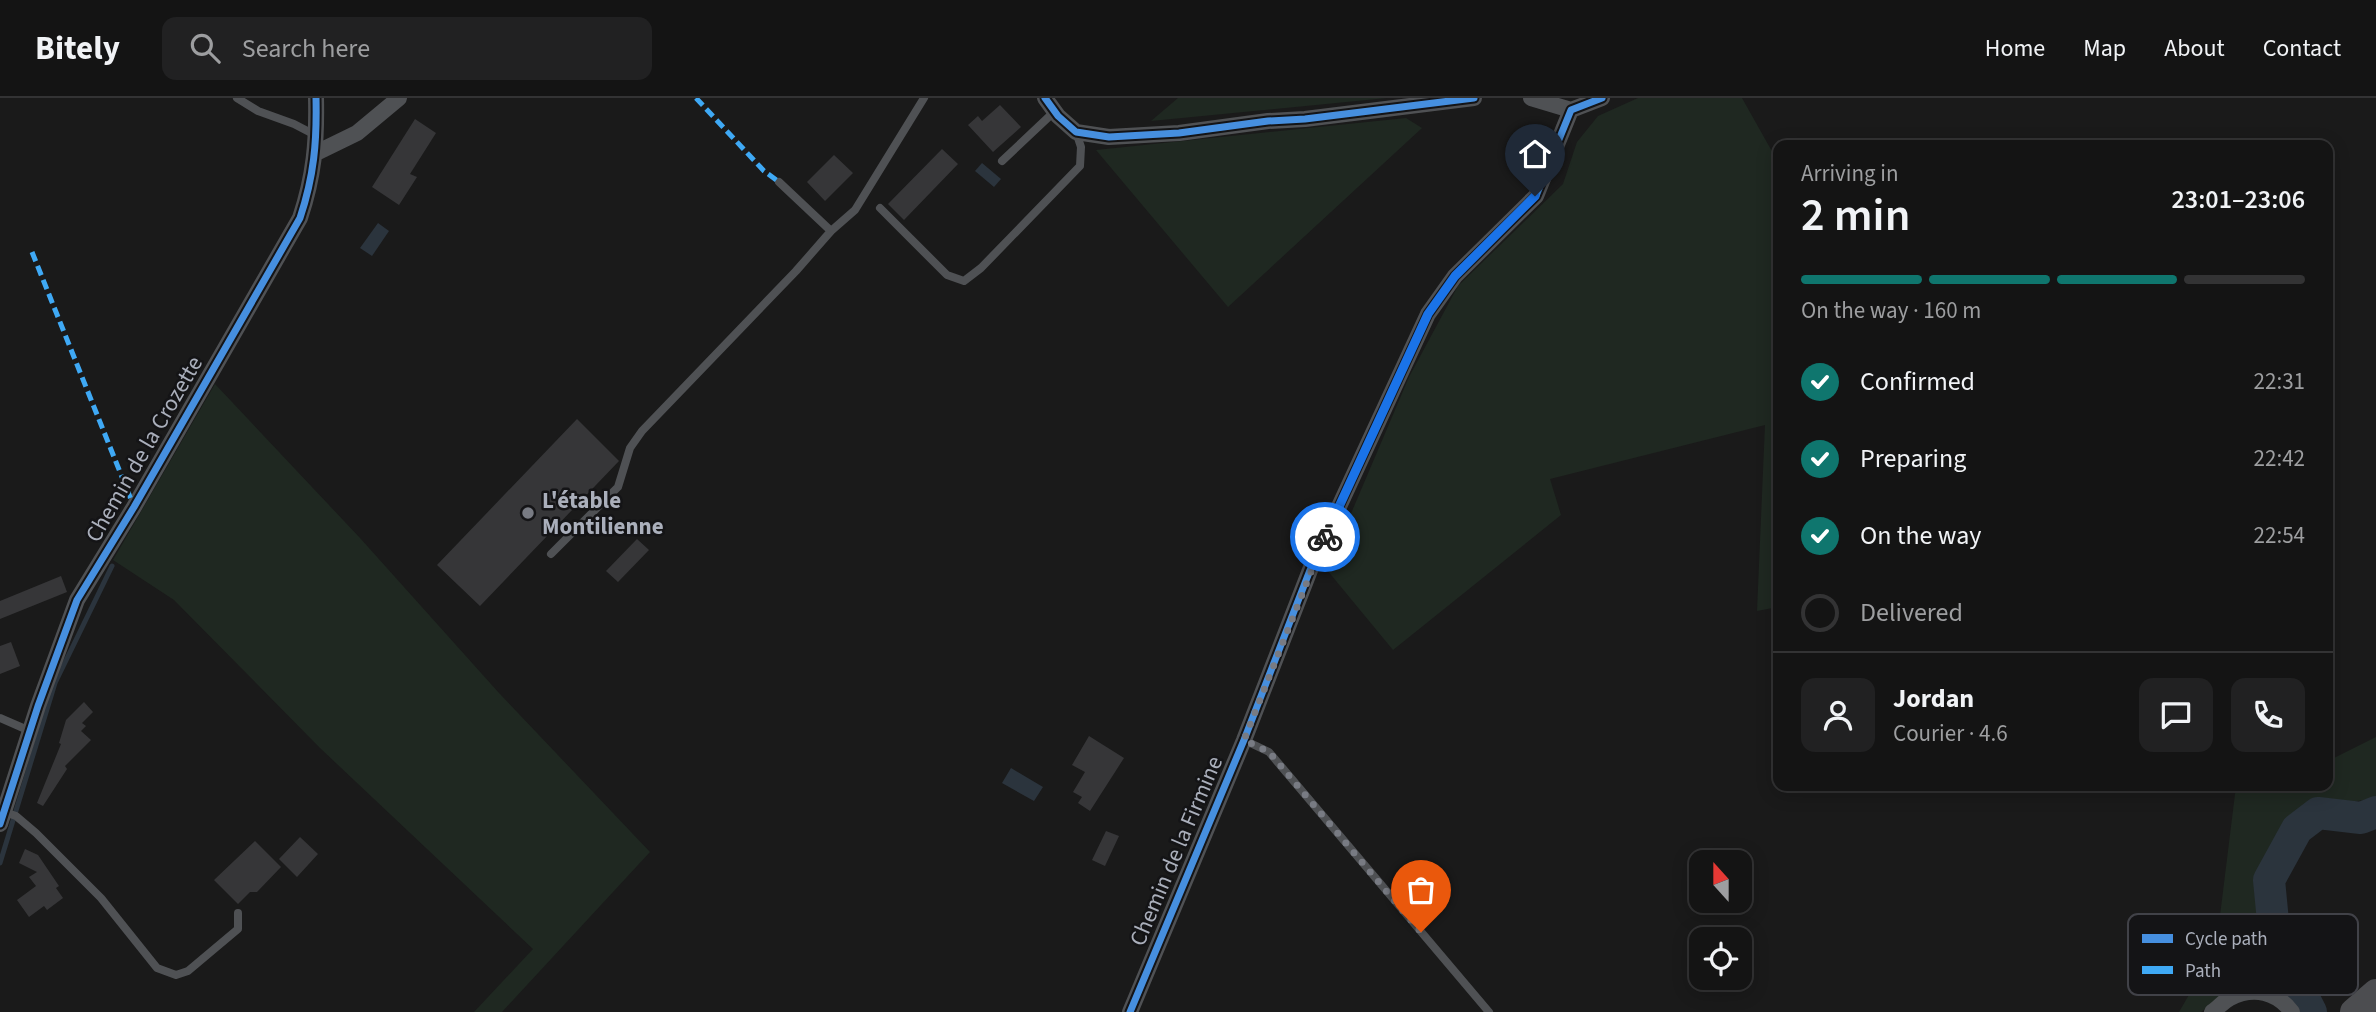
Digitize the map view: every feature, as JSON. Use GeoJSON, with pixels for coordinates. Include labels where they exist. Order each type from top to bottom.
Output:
{"type":"FeatureCollection","features":[{"type":"Feature","properties":{"kind":"street","name":"Chemin de la Crozette"},"geometry":{"type":"LineString","coordinates":[[2,818],[77,600],[134,508],[300,218],[310,189],[316,145],[316,98]]}},
{"type":"Feature","properties":{"kind":"street"},"geometry":{"type":"LineString","coordinates":[[316,145],[357,133],[399,98]]}},
{"type":"Feature","properties":{"kind":"street"},"geometry":{"type":"LineString","coordinates":[[1050,105],[1076,132],[1109,137],[1180,133],[1474,98]]}},
{"type":"Feature","properties":{"kind":"street"},"geometry":{"type":"LineString","coordinates":[[1531,98],[1571,110],[1602,98]]}},
{"type":"Feature","properties":{"kind":"street","name":"Chemin de la Firmine"},"geometry":{"type":"LineString","coordinates":[[1130,1012],[1244,740],[1312,565],[1428,314],[1455,276],[1535,196],[1571,110]]}},
{"type":"Feature","properties":{"kind":"street"},"geometry":{"type":"LineString","coordinates":[[2212,1012],[2231,997],[2242,995]]}},
{"type":"Feature","properties":{"kind":"street"},"geometry":{"type":"LineString","coordinates":[[2276,995],[2292,1012]]}},
{"type":"Feature","properties":{"kind":"lane"},"geometry":{"type":"LineString","coordinates":[[237,98],[258,111],[294,124],[316,145]]}},
{"type":"Feature","properties":{"kind":"lane"},"geometry":{"type":"LineString","coordinates":[[551,554],[618,487],[630,448],[642,430],[796,271],[831,231],[855,210],[924,98]]}},
{"type":"Feature","properties":{"kind":"lane"},"geometry":{"type":"LineString","coordinates":[[1002,162],[1050,105]]}},
{"type":"Feature","properties":{"kind":"lane"},"geometry":{"type":"LineString","coordinates":[[880,208],[947,275],[964,281],[981,268],[1080,166],[1081,146],[1076,132]]}},
{"type":"Feature","properties":{"kind":"lane"},"geometry":{"type":"LineString","coordinates":[[779,182],[831,231]]}},
{"type":"Feature","properties":{"kind":"lane"},"geometry":{"type":"LineString","coordinates":[[0,718],[30,731]]}},
{"type":"Feature","properties":{"kind":"lane"},"geometry":{"type":"LineString","coordinates":[[1244,740],[1269,752],[1489,1012]]}},
{"type":"Feature","properties":{"kind":"lane"},"geometry":{"type":"LineString","coordinates":[[2,818],[16,816],[36,833],[101,898],[157,968],[176,975],[188,971],[238,929],[238,913]]}},
{"type":"Feature","properties":{"kind":"shaded area"},"geometry":{"type":"Polygon","coordinates":[[[1178,98],[1387,98],[1151,121],[1178,98]]]}},
{"type":"Feature","properties":{"kind":"shaded area"},"geometry":{"type":"Polygon","coordinates":[[[1638,98],[1742,98],[1773,153],[1773,608],[1757,611],[1765,425],[1550,479],[1561,515],[1393,650],[1327,570],[1409,377],[1458,286],[1563,184],[1577,142],[1598,116],[1638,98]]]}},
{"type":"Feature","properties":{"kind":"shaded area"},"geometry":{"type":"Polygon","coordinates":[[[1406,118],[1422,128],[1228,307],[1096,150],[1406,118]]]}},
{"type":"Feature","properties":{"kind":"shaded area"},"geometry":{"type":"Polygon","coordinates":[[[982,163],[1001,179],[994,187],[975,171],[982,163]]]}},
{"type":"Feature","properties":{"kind":"shaded area"},"geometry":{"type":"Polygon","coordinates":[[[378,223],[389,231],[372,256],[360,248],[378,223]]]}},
{"type":"Feature","properties":{"kind":"shaded area"},"geometry":{"type":"Polygon","coordinates":[[[215,384],[360,538],[499,693],[650,852],[502,1012],[474,1012],[533,949],[320,748],[174,600],[113,560],[215,384]]]}},
{"type":"Feature","properties":{"kind":"shaded area"},"geometry":{"type":"Polygon","coordinates":[[[2376,737],[2376,798],[2315,808],[2291,825],[2262,879],[2259,914],[2220,914],[2235,791],[2333,791],[2333,758],[2376,737]]]}},
{"type":"Feature","properties":{"kind":"shaded area"},"geometry":{"type":"Polygon","coordinates":[[[1011,768],[1043,787],[1034,801],[1002,783],[1011,768]]]}},
{"type":"Feature","properties":{"kind":"shaded area"},"geometry":{"type":"Polygon","coordinates":[[[2189,995],[2223,995],[2201,1012],[2179,1012],[2189,995]]]}},
{"type":"Feature","properties":{"kind":"building"},"geometry":{"type":"Polygon","coordinates":[[[1000,105],[1021,127],[993,152],[968,125],[978,116],[982,121],[1000,105]]]}},
{"type":"Feature","properties":{"kind":"building"},"geometry":{"type":"Polygon","coordinates":[[[415,119],[436,133],[410,174],[417,177],[399,205],[372,187],[415,119]]]}},
{"type":"Feature","properties":{"kind":"building"},"geometry":{"type":"Polygon","coordinates":[[[942,149],[958,164],[904,220],[888,204],[942,149]]]}},
{"type":"Feature","properties":{"kind":"building"},"geometry":{"type":"Polygon","coordinates":[[[834,155],[853,173],[825,201],[807,182],[834,155]]]}},
{"type":"Feature","properties":{"kind":"building","name":"L'étable Montilienne"},"geometry":{"type":"Polygon","coordinates":[[[577,419],[619,461],[480,606],[437,565],[577,419]]]}},
{"type":"Feature","properties":{"kind":"building"},"geometry":{"type":"Polygon","coordinates":[[[637,539],[649,550],[618,582],[606,571],[637,539]]]}},
{"type":"Feature","properties":{"kind":"building"},"geometry":{"type":"Polygon","coordinates":[[[61,576],[67,592],[0,619],[0,601],[61,576]]]}},
{"type":"Feature","properties":{"kind":"building"},"geometry":{"type":"Polygon","coordinates":[[[11,642],[20,666],[0,674],[0,646],[11,642]]]}},
{"type":"Feature","properties":{"kind":"building"},"geometry":{"type":"Polygon","coordinates":[[[84,702],[93,712],[82,723],[86,726],[81,731],[91,740],[65,766],[67,769],[43,806],[37,803],[61,744],[59,743],[66,720],[84,702]]]}},
{"type":"Feature","properties":{"kind":"building"},"geometry":{"type":"Polygon","coordinates":[[[1089,736],[1124,758],[1090,811],[1078,803],[1082,797],[1073,792],[1085,772],[1072,765],[1089,736]]]}},
{"type":"Feature","properties":{"kind":"building"},"geometry":{"type":"Polygon","coordinates":[[[1106,831],[1119,836],[1105,866],[1092,860],[1106,831]]]}},
{"type":"Feature","properties":{"kind":"building"},"geometry":{"type":"Polygon","coordinates":[[[300,837],[318,854],[297,877],[279,859],[300,837]]]}},
{"type":"Feature","properties":{"kind":"building"},"geometry":{"type":"Polygon","coordinates":[[[255,841],[281,867],[257,892],[250,892],[238,904],[214,880],[255,841]]]}},
{"type":"Feature","properties":{"kind":"building"},"geometry":{"type":"Polygon","coordinates":[[[25,849],[38,855],[59,886],[56,888],[63,898],[47,910],[44,906],[29,917],[17,900],[36,886],[29,877],[37,872],[19,863],[25,849]]]}},
{"type":"Feature","properties":{"kind":"waterway"},"geometry":{"type":"LineString","coordinates":[[0,863],[55,683],[112,566]]}},
{"type":"Feature","properties":{"kind":"waterway"},"geometry":{"type":"LineString","coordinates":[[2272,914],[2269,880],[2297,829],[2318,813],[2361,818],[2376,812]]}},
{"type":"Feature","properties":{"kind":"waterway"},"geometry":{"type":"LineString","coordinates":[[2302,995],[2311,1012]]}},
{"type":"Feature","properties":{"kind":"marked path"},"geometry":{"type":"LineString","coordinates":[[696,98],[764,171],[779,182]]}},
{"type":"Feature","properties":{"kind":"marked path"},"geometry":{"type":"LineString","coordinates":[[32,252],[134,507]]}},
{"type":"Feature","properties":{"kind":"cycle path"},"geometry":{"type":"LineString","coordinates":[[0,824],[38,706],[77,600],[134,507],[300,218],[314,159],[316,98]]}},
{"type":"Feature","properties":{"kind":"cycle path"},"geometry":{"type":"LineString","coordinates":[[1045,98],[1058,116],[1076,132],[1109,137],[1179,133],[1474,98]]}},
{"type":"Feature","properties":{"kind":"cycle path"},"geometry":{"type":"LineString","coordinates":[[1130,1012],[1244,740],[1312,565],[1428,314],[1455,276],[1536,196],[1571,110],[1602,98]]}},
{"type":"Feature","properties":{"kind":"way so far"},"geometry":{"type":"LineString","coordinates":[[1325,537],[1244,740],[1269,752],[1421,932]]}},
{"type":"Feature","properties":{"kind":"place","name":"L'étable Montilienne"},"geometry":{"type":"Point","coordinates":[528,513]}},
{"type":"Feature","properties":{"kind":"route"},"geometry":{"type":"LineString","coordinates":[[1325,537],[1428,314],[1455,276],[1535,196]]}}]}
